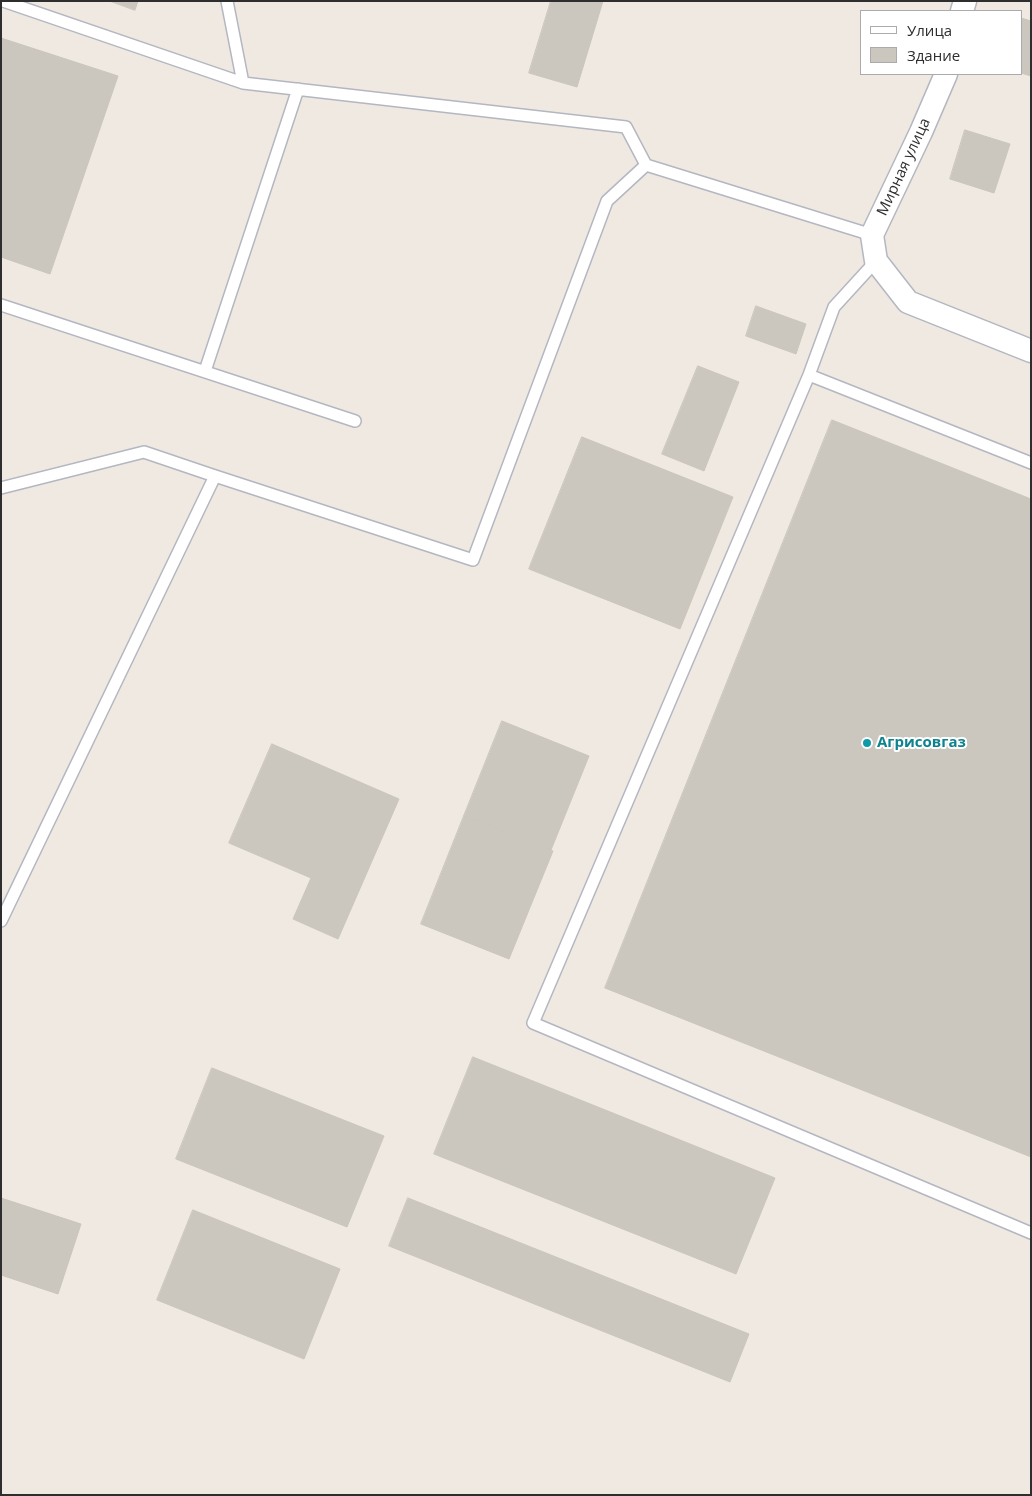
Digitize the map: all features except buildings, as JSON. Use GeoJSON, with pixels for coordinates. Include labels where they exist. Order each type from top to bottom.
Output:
{"type":"FeatureCollection","features":[{"type":"Feature","properties":{"kind":"street","name":"Мирная улица"},"geometry":{"type":"LineString","coordinates":[[876,261],[872,235],[946,75]]}},
{"type":"Feature","properties":{"kind":"street"},"geometry":{"type":"LineString","coordinates":[[876,261],[908,302],[1031,351]]}},
{"type":"Feature","properties":{"kind":"lane"},"geometry":{"type":"LineString","coordinates":[[4,1],[243,83],[626,127],[646,165],[872,235]]}},
{"type":"Feature","properties":{"kind":"lane"},"geometry":{"type":"LineString","coordinates":[[227,1],[243,83]]}},
{"type":"Feature","properties":{"kind":"lane"},"geometry":{"type":"LineString","coordinates":[[205,371],[298,89]]}},
{"type":"Feature","properties":{"kind":"lane"},"geometry":{"type":"LineString","coordinates":[[1,488],[144,452],[473,560],[607,201],[646,165]]}},
{"type":"Feature","properties":{"kind":"lane"},"geometry":{"type":"LineString","coordinates":[[876,261],[834,307],[809,375],[534,1023],[1031,1233]]}},
{"type":"Feature","properties":{"kind":"lane"},"geometry":{"type":"LineString","coordinates":[[1,305],[355,421]]}},
{"type":"Feature","properties":{"kind":"lane"},"geometry":{"type":"LineString","coordinates":[[809,375],[1031,463]]}},
{"type":"Feature","properties":{"kind":"lane"},"geometry":{"type":"LineString","coordinates":[[1,920],[215,476]]}},
{"type":"Feature","properties":{"kind":"place","name":"Агрисовгаз"},"geometry":{"type":"Point","coordinates":[867,743]}}]}
